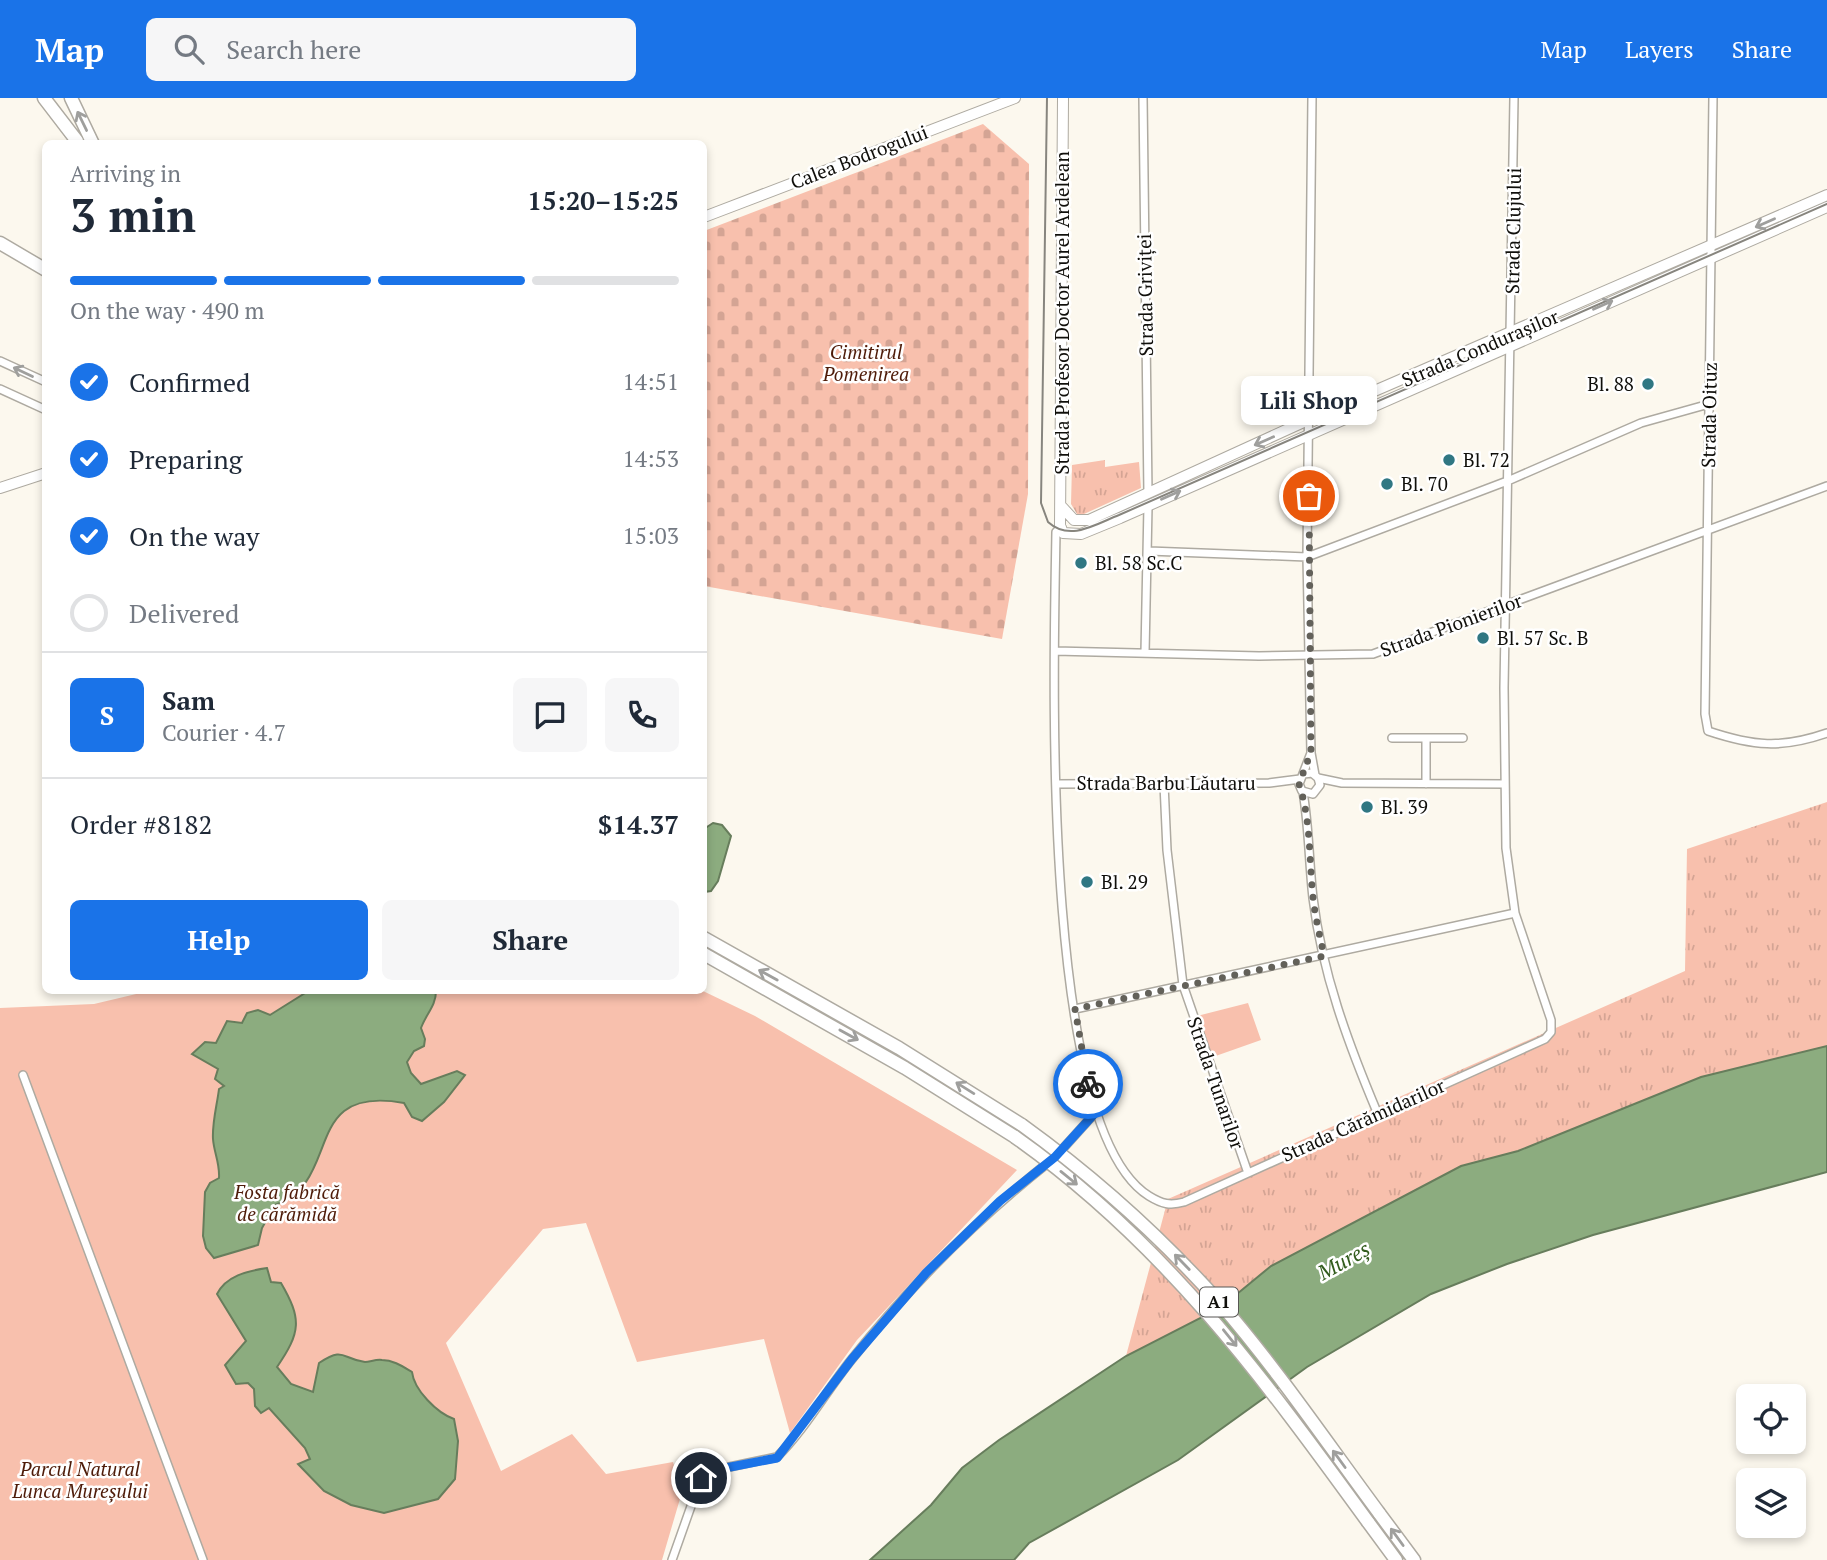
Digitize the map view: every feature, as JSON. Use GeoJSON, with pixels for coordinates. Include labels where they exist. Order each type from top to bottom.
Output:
{"type":"FeatureCollection","features":[{"type":"Feature","properties":{"kind":"highway"},"geometry":{"type":"LineString","coordinates":[[44,98],[76,140]]}},
{"type":"Feature","properties":{"kind":"highway"},"geometry":{"type":"LineString","coordinates":[[55,98],[76,140]]}},
{"type":"Feature","properties":{"kind":"highway"},"geometry":{"type":"LineString","coordinates":[[71,98],[91,140]]}},
{"type":"Feature","properties":{"kind":"highway"},"geometry":{"type":"LineString","coordinates":[[0,243],[42,268]]}},
{"type":"Feature","properties":{"kind":"highway","name":"A1"},"geometry":{"type":"LineString","coordinates":[[707,940],[899,1048],[1022,1125],[1117,1200],[1201,1282],[1264,1357],[1414,1560]]}},
{"type":"Feature","properties":{"kind":"highway","name":"A1"},"geometry":{"type":"LineString","coordinates":[[707,956],[889,1058],[1015,1137],[1107,1209],[1189,1290],[1257,1371],[1396,1560]]}},
{"type":"Feature","properties":{"kind":"main road","name":"Calea Bodrogului"},"geometry":{"type":"LineString","coordinates":[[707,216],[1015,98]]}},
{"type":"Feature","properties":{"kind":"main road","name":"Strada Profesor Doctor Aurel Ardelean"},"geometry":{"type":"LineString","coordinates":[[1060,528],[1063,98]]}},
{"type":"Feature","properties":{"kind":"main road","name":"Strada Condurașilor"},"geometry":{"type":"LineString","coordinates":[[1073,535],[1086,533],[1511,347],[1827,195]]}},
{"type":"Feature","properties":{"kind":"main road","name":"Strada Condurașilor"},"geometry":{"type":"LineString","coordinates":[[1060,505],[1070,518],[1085,521],[1310,419],[1511,334],[1827,207]]}},
{"type":"Feature","properties":{"kind":"main road"},"geometry":{"type":"LineString","coordinates":[[0,488],[42,472]]}},
{"type":"Feature","properties":{"kind":"main road"},"geometry":{"type":"LineString","coordinates":[[1060,528],[1073,535]]}},
{"type":"Feature","properties":{"kind":"street","name":"Strada Griviței"},"geometry":{"type":"LineString","coordinates":[[1143,98],[1148,493]]}},
{"type":"Feature","properties":{"kind":"street"},"geometry":{"type":"LineString","coordinates":[[1308,817],[1316,791],[1317,776],[1311,752],[1307,558],[1312,98]]}},
{"type":"Feature","properties":{"kind":"street","name":"Strada Clujului"},"geometry":{"type":"LineString","coordinates":[[1514,98],[1506,848],[1515,913],[1550,1016],[1551,1032]]}},
{"type":"Feature","properties":{"kind":"street","name":"Strada Oituz"},"geometry":{"type":"LineString","coordinates":[[1713,98],[1704,691],[1708,731],[1771,746],[1827,733]]}},
{"type":"Feature","properties":{"kind":"street"},"geometry":{"type":"LineString","coordinates":[[0,361],[42,380]]}},
{"type":"Feature","properties":{"kind":"street"},"geometry":{"type":"LineString","coordinates":[[0,389],[42,408]]}},
{"type":"Feature","properties":{"kind":"street"},"geometry":{"type":"LineString","coordinates":[[1149,551],[1307,558],[1510,480],[1631,426],[1709,404]]}},
{"type":"Feature","properties":{"kind":"street","name":"Strada Pionierilor"},"geometry":{"type":"LineString","coordinates":[[1055,651],[1373,654],[1827,486]]}},
{"type":"Feature","properties":{"kind":"street"},"geometry":{"type":"LineString","coordinates":[[1145,653],[1149,551],[1147,506]]}},
{"type":"Feature","properties":{"kind":"street","name":"Strada Profesor Doctor Aurel Ardelean"},"geometry":{"type":"LineString","coordinates":[[1060,528],[1060,538],[1056,542],[1057,845],[1083,1062],[1095,1113],[1111,1149],[1132,1183],[1161,1203],[1174,1205]]}},
{"type":"Feature","properties":{"kind":"street","name":"Strada Condurașilor"},"geometry":{"type":"LineString","coordinates":[[1056,542],[1073,535]]}},
{"type":"Feature","properties":{"kind":"street"},"geometry":{"type":"LineString","coordinates":[[1392,738],[1463,738]]}},
{"type":"Feature","properties":{"kind":"street"},"geometry":{"type":"LineString","coordinates":[[1426,738],[1426,785]]}},
{"type":"Feature","properties":{"kind":"street"},"geometry":{"type":"LineString","coordinates":[[1311,752],[1302,776],[1302,791],[1308,817],[1314,900],[1324,956],[1343,1027],[1377,1112]]}},
{"type":"Feature","properties":{"kind":"street","name":"Strada Barbu Lăutaru"},"geometry":{"type":"LineString","coordinates":[[1056,783],[1277,783],[1302,776],[1317,776]]}},
{"type":"Feature","properties":{"kind":"street"},"geometry":{"type":"LineString","coordinates":[[1317,776],[1342,783],[1505,784]]}},
{"type":"Feature","properties":{"kind":"street","name":"Strada Barbu Lăutaru"},"geometry":{"type":"LineString","coordinates":[[1277,783],[1302,791],[1316,791]]}},
{"type":"Feature","properties":{"kind":"street"},"geometry":{"type":"LineString","coordinates":[[1316,791],[1342,783]]}},
{"type":"Feature","properties":{"kind":"street","name":"Strada Tunarilor"},"geometry":{"type":"LineString","coordinates":[[1164,784],[1167,850],[1183,985],[1248,1173]]}},
{"type":"Feature","properties":{"kind":"street"},"geometry":{"type":"LineString","coordinates":[[1075,1009],[1515,913]]}},
{"type":"Feature","properties":{"kind":"street","name":"Strada Cărămidarilor"},"geometry":{"type":"LineString","coordinates":[[1174,1205],[1540,1041],[1551,1032]]}},
{"type":"Feature","properties":{"kind":"street"},"geometry":{"type":"LineString","coordinates":[[23,1075],[203,1560]]}},
{"type":"Feature","properties":{"kind":"street"},"geometry":{"type":"LineString","coordinates":[[672,1560],[701,1478],[715,1470],[777,1458],[852,1359],[926,1273],[1000,1201],[1055,1157],[1095,1113]]}},
{"type":"Feature","properties":{"kind":"green space","name":"Cimitirul Pomenirea"},"geometry":{"type":"Polygon","coordinates":[[[983,124],[1029,164],[1028,494],[1002,639],[707,587],[707,230],[983,124]]]}},
{"type":"Feature","properties":{"kind":"green space"},"geometry":{"type":"Polygon","coordinates":[[[1105,460],[1105,467],[1139,462],[1141,488],[1084,514],[1077,514],[1071,504],[1072,465],[1105,460]]]}},
{"type":"Feature","properties":{"kind":"green space"},"geometry":{"type":"Polygon","coordinates":[[[1827,802],[1827,1046],[1701,1077],[1518,1151],[1461,1166],[1271,1266],[1220,1308],[1126,1356],[1168,1199],[1685,971],[1687,849],[1827,802]]]}},
{"type":"Feature","properties":{"kind":"green space","name":"Fosta fabrică de cărămidă"},"geometry":{"type":"Polygon","coordinates":[[[707,993],[755,1016],[1017,1170],[857,1340],[790,1433],[764,1339],[637,1362],[586,1223],[543,1229],[446,1343],[501,1471],[572,1434],[606,1474],[673,1462],[682,1492],[662,1560],[0,1560],[0,1008],[94,1004],[136,994],[707,993]]]}},
{"type":"Feature","properties":{"kind":"green space"},"geometry":{"type":"Polygon","coordinates":[[[1248,1003],[1261,1040],[1210,1058],[1197,1016],[1248,1003]]]}},
{"type":"Feature","properties":{"kind":"water"},"geometry":{"type":"Polygon","coordinates":[[[713,823],[722,825],[731,836],[718,881],[711,891],[707,892],[707,827],[713,823]]]}},
{"type":"Feature","properties":{"kind":"water"},"geometry":{"type":"Polygon","coordinates":[[[304,994],[436,994],[421,1028],[425,1039],[424,1046],[414,1051],[407,1062],[411,1073],[421,1084],[457,1071],[465,1075],[444,1102],[422,1121],[412,1117],[404,1103],[371,1101],[349,1108],[335,1121],[310,1176],[296,1193],[275,1205],[262,1228],[258,1245],[214,1258],[206,1248],[203,1236],[205,1192],[210,1183],[219,1178],[213,1133],[219,1089],[224,1086],[215,1079],[218,1069],[192,1054],[205,1042],[216,1043],[227,1021],[242,1023],[247,1013],[258,1010],[270,1015],[304,994]]]}},
{"type":"Feature","properties":{"kind":"water","name":"Mureș"},"geometry":{"type":"Polygon","coordinates":[[[1827,1046],[1827,1172],[1593,1235],[1507,1264],[1431,1294],[1307,1367],[1178,1460],[1029,1543],[1014,1560],[870,1560],[931,1505],[962,1468],[999,1440],[1126,1356],[1220,1308],[1271,1266],[1461,1166],[1518,1151],[1701,1077],[1827,1046]]]}},
{"type":"Feature","properties":{"kind":"water"},"geometry":{"type":"Polygon","coordinates":[[[267,1268],[271,1282],[281,1283],[293,1306],[296,1325],[294,1335],[277,1367],[291,1384],[313,1392],[319,1363],[334,1355],[365,1362],[390,1361],[412,1372],[417,1386],[427,1400],[454,1419],[458,1441],[455,1479],[438,1499],[384,1513],[351,1505],[324,1491],[298,1464],[310,1459],[305,1448],[269,1408],[261,1413],[255,1406],[254,1389],[248,1383],[236,1384],[225,1365],[246,1341],[217,1294],[232,1279],[267,1268]]]}},
{"type":"Feature","properties":{"kind":"tram line"},"geometry":{"type":"LineString","coordinates":[[1047,98],[1041,503],[1048,522],[1065,531],[1101,523],[1827,204]]}},
{"type":"Feature","properties":{"kind":"way so far"},"geometry":{"type":"LineString","coordinates":[[1088,1084],[1075,1009],[1324,956],[1314,900],[1308,817],[1299,784],[1311,752],[1307,558],[1309,496]]}},
{"type":"Feature","properties":{"kind":"place","name":"Bl. 88"},"geometry":{"type":"Point","coordinates":[1648,384]}},
{"type":"Feature","properties":{"kind":"place","name":"Bl. 72"},"geometry":{"type":"Point","coordinates":[1449,460]}},
{"type":"Feature","properties":{"kind":"place","name":"Bl. 70"},"geometry":{"type":"Point","coordinates":[1387,484]}},
{"type":"Feature","properties":{"kind":"place","name":"Lili Shop"},"geometry":{"type":"Point","coordinates":[1309,496]}},
{"type":"Feature","properties":{"kind":"place","name":"Bl. 58 Sc.C"},"geometry":{"type":"Point","coordinates":[1081,563]}},
{"type":"Feature","properties":{"kind":"place","name":"Bl. 57 Sc. B"},"geometry":{"type":"Point","coordinates":[1483,638]}},
{"type":"Feature","properties":{"kind":"place","name":"Bl. 39"},"geometry":{"type":"Point","coordinates":[1367,807]}},
{"type":"Feature","properties":{"kind":"place","name":"Bl. 29"},"geometry":{"type":"Point","coordinates":[1087,882]}},
{"type":"Feature","properties":{"kind":"route"},"geometry":{"type":"LineString","coordinates":[[701,1478],[715,1470],[767,1462],[777,1458],[788,1447],[852,1359],[926,1273],[1000,1201],[1055,1157],[1095,1113],[1088,1084]]}},
{"type":"Feature","properties":{"kind":"park label","name":"Parcul Natural Lunca Mureșului"},"geometry":{"type":"Point","coordinates":[80,1480]}}]}
